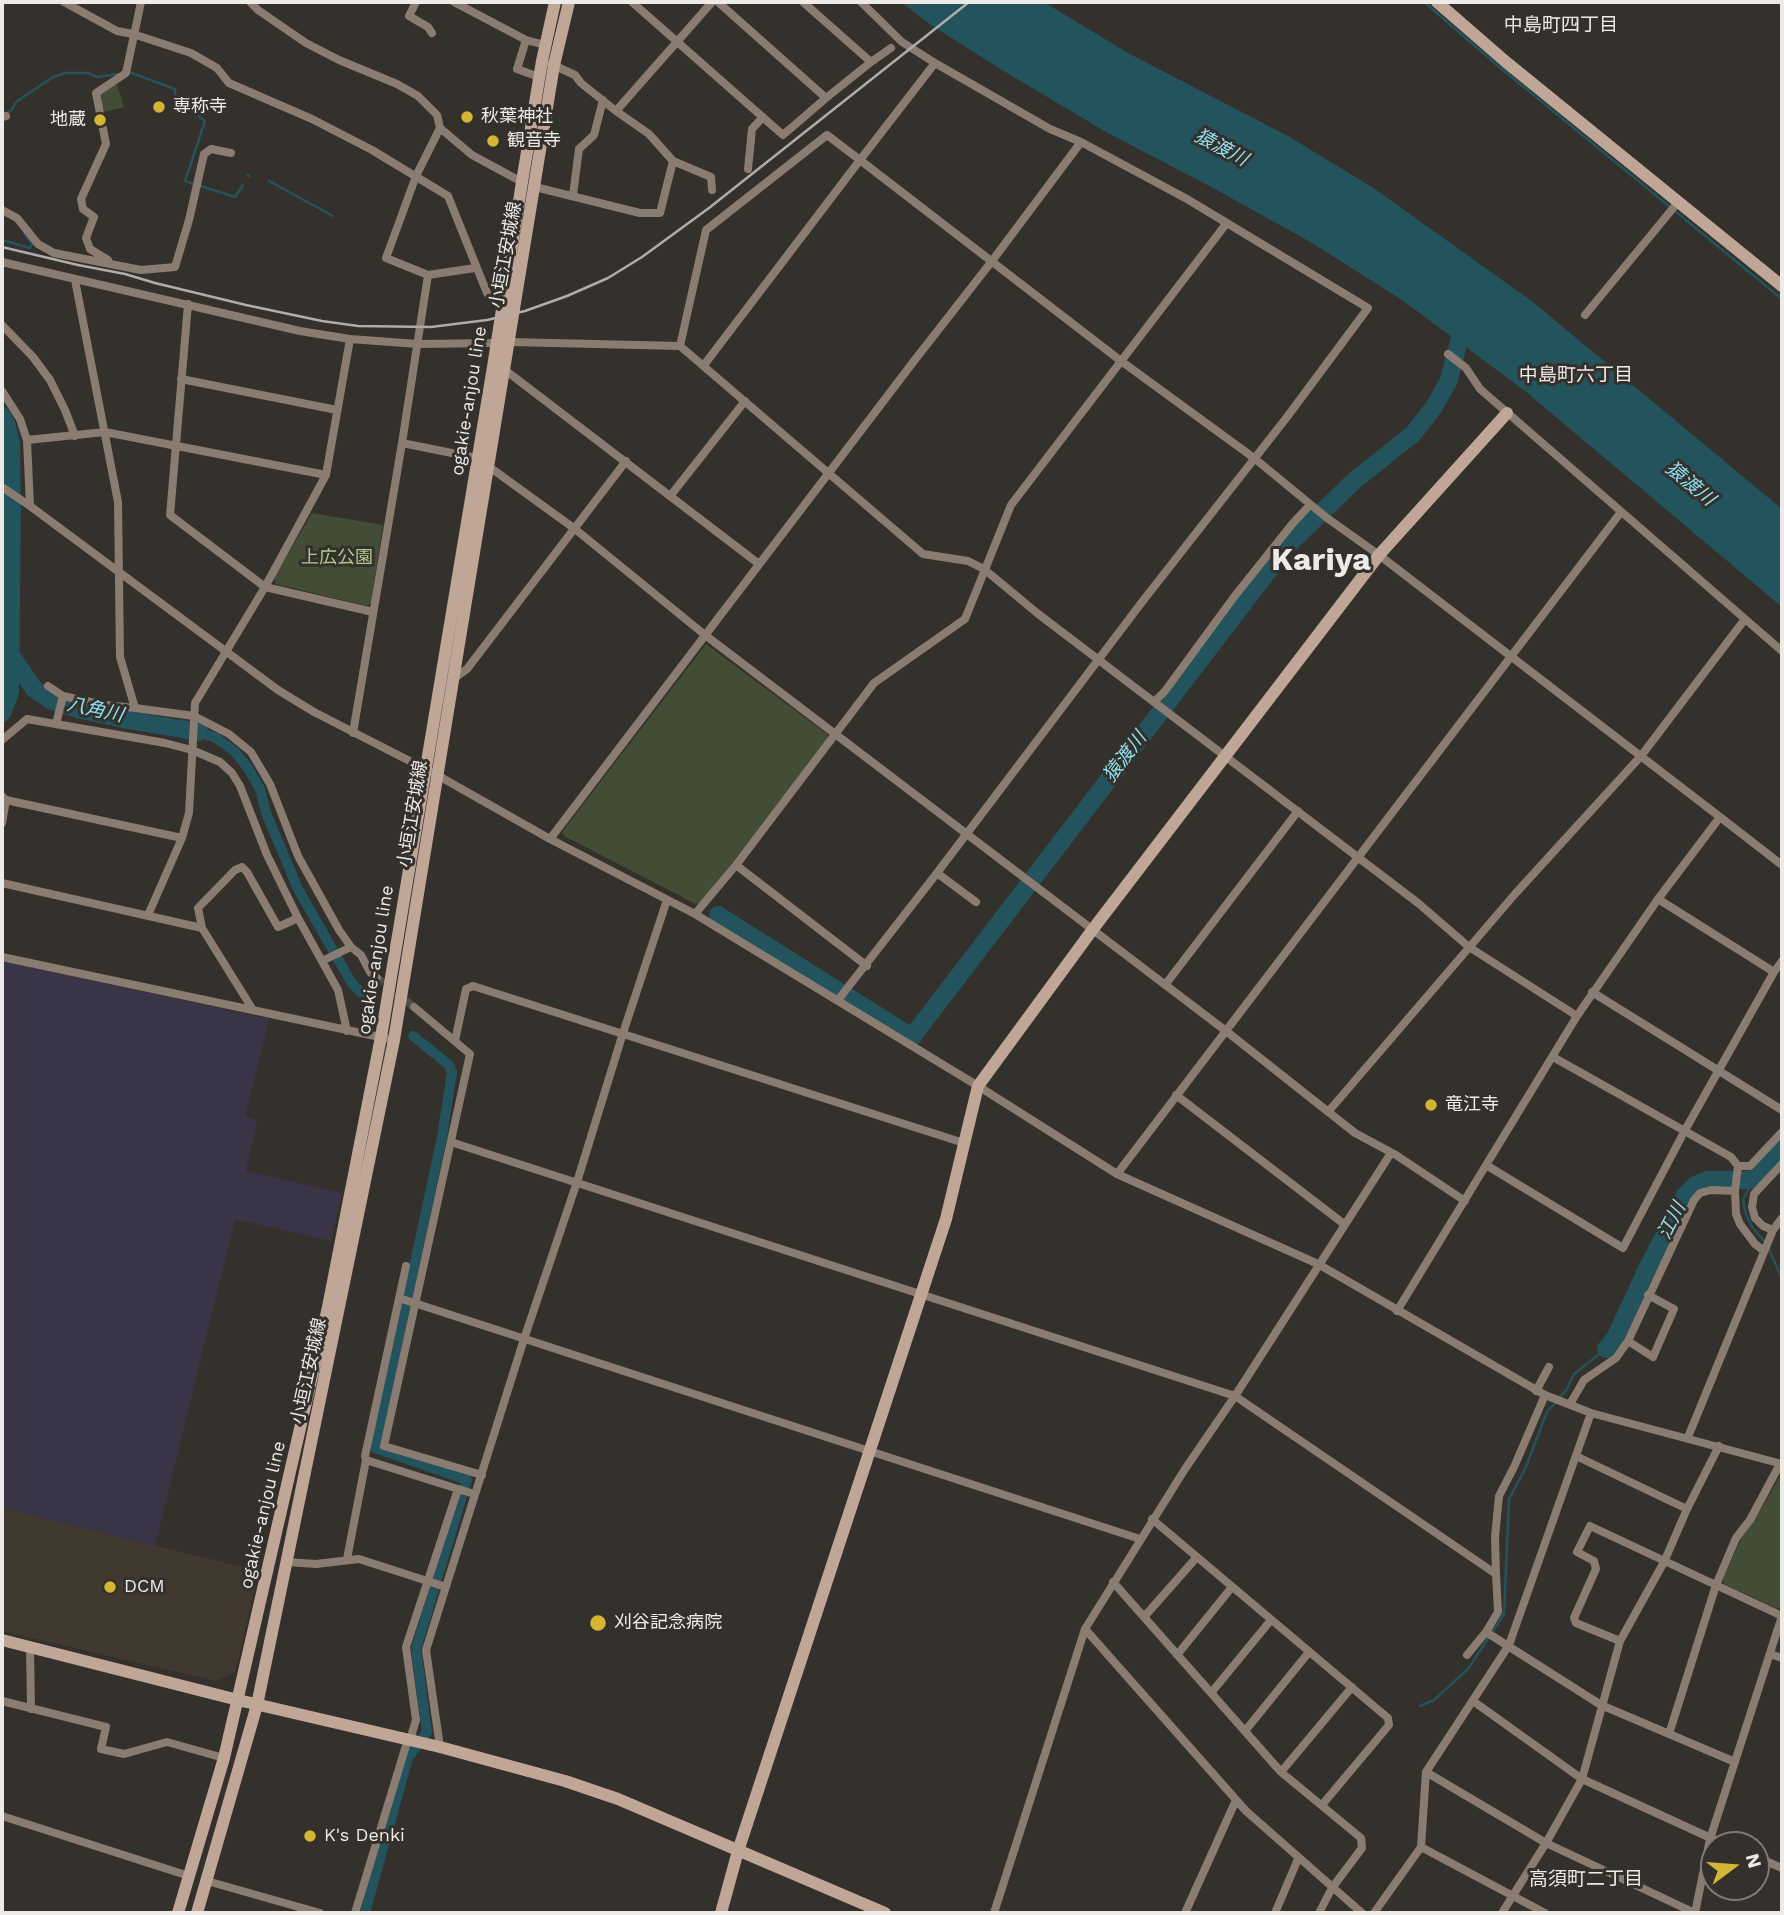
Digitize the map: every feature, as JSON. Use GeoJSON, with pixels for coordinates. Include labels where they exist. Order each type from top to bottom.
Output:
{"type":"FeatureCollection","features":[{"type":"Feature","properties":{"kind":"main road","name":"ogakie-anjou line"},"geometry":{"type":"LineString","coordinates":[[178,1913],[224,1758],[238,1700],[388,1039],[477,458],[539,77],[548,63],[545,45],[555,2]]}},
{"type":"Feature","properties":{"kind":"main road","name":"小垣江安城線"},"geometry":{"type":"LineString","coordinates":[[431,772],[452,680],[510,342],[535,187],[548,63],[569,2]]}},
{"type":"Feature","properties":{"kind":"main road"},"geometry":{"type":"LineString","coordinates":[[1437,2],[1506,62],[1782,286]]}},
{"type":"Feature","properties":{"kind":"main road"},"geometry":{"type":"LineString","coordinates":[[721,1913],[738,1851],[946,1219],[978,1086],[1093,929],[1379,555],[1507,413]]}},
{"type":"Feature","properties":{"kind":"main road","name":"小垣江安城線"},"geometry":{"type":"LineString","coordinates":[[197,1913],[257,1704],[388,1039]]}},
{"type":"Feature","properties":{"kind":"main road"},"geometry":{"type":"LineString","coordinates":[[2,1640],[238,1700],[439,1747],[565,1781],[618,1799],[885,1913]]}},
{"type":"Feature","properties":{"kind":"street"},"geometry":{"type":"LineString","coordinates":[[64,2],[117,31],[191,53],[217,68],[229,83],[292,109],[372,150],[448,196],[487,293],[502,304]]}},
{"type":"Feature","properties":{"kind":"street"},"geometry":{"type":"LineString","coordinates":[[113,263],[90,249],[86,238],[94,217],[83,209],[81,199],[106,144],[96,93],[126,74],[141,2]]}},
{"type":"Feature","properties":{"kind":"street"},"geometry":{"type":"LineString","coordinates":[[250,2],[306,43],[418,96],[437,115],[440,128],[472,155],[522,182]]}},
{"type":"Feature","properties":{"kind":"street"},"geometry":{"type":"LineString","coordinates":[[416,2],[409,16],[428,27],[432,33]]}},
{"type":"Feature","properties":{"kind":"street"},"geometry":{"type":"LineString","coordinates":[[454,2],[526,40],[545,45]]}},
{"type":"Feature","properties":{"kind":"street"},"geometry":{"type":"LineString","coordinates":[[632,2],[783,135],[891,48]]}},
{"type":"Feature","properties":{"kind":"street"},"geometry":{"type":"LineString","coordinates":[[616,111],[712,2]]}},
{"type":"Feature","properties":{"kind":"street"},"geometry":{"type":"LineString","coordinates":[[718,2],[826,98]]}},
{"type":"Feature","properties":{"kind":"street"},"geometry":{"type":"LineString","coordinates":[[803,2],[871,62]]}},
{"type":"Feature","properties":{"kind":"street"},"geometry":{"type":"LineString","coordinates":[[842,996],[1368,308],[1226,224],[935,63],[902,41],[861,2]]}},
{"type":"Feature","properties":{"kind":"street"},"geometry":{"type":"LineString","coordinates":[[526,40],[517,69],[539,77]]}},
{"type":"Feature","properties":{"kind":"street"},"geometry":{"type":"LineString","coordinates":[[548,63],[575,75],[616,111],[649,134],[674,161],[710,177],[712,190]]}},
{"type":"Feature","properties":{"kind":"street"},"geometry":{"type":"LineString","coordinates":[[704,365],[935,63]]}},
{"type":"Feature","properties":{"kind":"street"},"geometry":{"type":"LineString","coordinates":[[573,195],[579,149],[594,135],[603,100]]}},
{"type":"Feature","properties":{"kind":"street"},"geometry":{"type":"LineString","coordinates":[[748,169],[752,129],[763,117]]}},
{"type":"Feature","properties":{"kind":"street"},"geometry":{"type":"LineString","coordinates":[[440,128],[416,176],[386,258],[428,275],[475,268]]}},
{"type":"Feature","properties":{"kind":"street"},"geometry":{"type":"LineString","coordinates":[[680,346],[706,230],[827,135],[1121,361],[1254,458],[1326,517],[1781,863]]}},
{"type":"Feature","properties":{"kind":"street"},"geometry":{"type":"LineString","coordinates":[[550,839],[1081,142]]}},
{"type":"Feature","properties":{"kind":"street"},"geometry":{"type":"LineString","coordinates":[[2,210],[17,218],[38,244],[54,253],[141,270],[175,267],[204,154],[211,149],[231,153]]}},
{"type":"Feature","properties":{"kind":"street"},"geometry":{"type":"LineString","coordinates":[[535,187],[640,213],[660,213],[674,161]]}},
{"type":"Feature","properties":{"kind":"street"},"geometry":{"type":"LineString","coordinates":[[1585,315],[1678,203]]}},
{"type":"Feature","properties":{"kind":"street"},"geometry":{"type":"LineString","coordinates":[[695,914],[736,865],[874,683],[965,619],[1011,505],[1226,224]]}},
{"type":"Feature","properties":{"kind":"street"},"geometry":{"type":"LineString","coordinates":[[2,262],[300,331],[350,339],[497,338]]}},
{"type":"Feature","properties":{"kind":"street"},"geometry":{"type":"LineString","coordinates":[[354,733],[428,275]]}},
{"type":"Feature","properties":{"kind":"street"},"geometry":{"type":"LineString","coordinates":[[75,280],[118,502],[120,657],[135,708]]}},
{"type":"Feature","properties":{"kind":"street"},"geometry":{"type":"LineString","coordinates":[[188,304],[170,515],[265,587],[373,612]]}},
{"type":"Feature","properties":{"kind":"street"},"geometry":{"type":"LineString","coordinates":[[2,325],[33,357],[50,380],[75,436]]}},
{"type":"Feature","properties":{"kind":"street"},"geometry":{"type":"LineString","coordinates":[[148,915],[182,838],[189,813],[195,703],[265,587],[326,475],[350,339]]}},
{"type":"Feature","properties":{"kind":"street"},"geometry":{"type":"LineString","coordinates":[[510,342],[680,346],[923,554],[968,561],[984,569],[1418,903],[1469,947],[1577,1016]]}},
{"type":"Feature","properties":{"kind":"street"},"geometry":{"type":"LineString","coordinates":[[1448,354],[1466,368],[1480,389],[1782,651]]}},
{"type":"Feature","properties":{"kind":"street"},"geometry":{"type":"LineString","coordinates":[[505,370],[759,564]]}},
{"type":"Feature","properties":{"kind":"street"},"geometry":{"type":"LineString","coordinates":[[181,379],[337,410]]}},
{"type":"Feature","properties":{"kind":"street"},"geometry":{"type":"LineString","coordinates":[[2,391],[20,419],[26,440],[30,505]]}},
{"type":"Feature","properties":{"kind":"street"},"geometry":{"type":"LineString","coordinates":[[671,495],[745,401]]}},
{"type":"Feature","properties":{"kind":"street"},"geometry":{"type":"LineString","coordinates":[[26,440],[105,432],[326,475]]}},
{"type":"Feature","properties":{"kind":"street"},"geometry":{"type":"LineString","coordinates":[[402,443],[477,458],[489,465],[575,529],[705,635],[1093,929],[1355,1133],[1465,1201]]}},
{"type":"Feature","properties":{"kind":"street"},"geometry":{"type":"LineString","coordinates":[[452,680],[467,670],[626,461]]}},
{"type":"Feature","properties":{"kind":"street"},"geometry":{"type":"LineString","coordinates":[[2,487],[278,690],[842,996],[1117,1174],[1318,1264],[1545,1395],[1591,1413],[1781,1464],[1750,1520],[1736,1538],[1716,1585],[1669,1734]]}},
{"type":"Feature","properties":{"kind":"street"},"geometry":{"type":"LineString","coordinates":[[1154,702],[1234,597],[1293,523],[1311,505]]}},
{"type":"Feature","properties":{"kind":"street"},"geometry":{"type":"LineString","coordinates":[[1117,1174],[1621,512]]}},
{"type":"Feature","properties":{"kind":"street"},"geometry":{"type":"LineString","coordinates":[[1328,1112],[1515,894],[1641,756],[1745,619]]}},
{"type":"Feature","properties":{"kind":"street"},"geometry":{"type":"LineString","coordinates":[[48,686],[62,696],[105,705],[194,717],[229,734],[251,752],[270,784],[298,856],[347,949],[361,955],[377,978]]}},
{"type":"Feature","properties":{"kind":"street"},"geometry":{"type":"LineString","coordinates":[[56,724],[62,696]]}},
{"type":"Feature","properties":{"kind":"street"},"geometry":{"type":"LineString","coordinates":[[2,740],[27,719],[192,747],[220,762],[232,773],[240,786],[267,855],[298,918],[325,960],[338,990],[347,1031]]}},
{"type":"Feature","properties":{"kind":"street"},"geometry":{"type":"LineString","coordinates":[[2,823],[4,798],[182,838]]}},
{"type":"Feature","properties":{"kind":"street"},"geometry":{"type":"LineString","coordinates":[[1165,985],[1298,811]]}},
{"type":"Feature","properties":{"kind":"street"},"geometry":{"type":"LineString","coordinates":[[1397,1311],[1592,992],[1720,817]]}},
{"type":"Feature","properties":{"kind":"street"},"geometry":{"type":"LineString","coordinates":[[736,865],[867,965]]}},
{"type":"Feature","properties":{"kind":"street"},"geometry":{"type":"LineString","coordinates":[[253,1010],[202,928],[198,908],[235,870],[242,867],[278,927],[298,918]]}},
{"type":"Feature","properties":{"kind":"street"},"geometry":{"type":"LineString","coordinates":[[937,873],[976,902]]}},
{"type":"Feature","properties":{"kind":"street"},"geometry":{"type":"LineString","coordinates":[[2,883],[202,928]]}},
{"type":"Feature","properties":{"kind":"street"},"geometry":{"type":"LineString","coordinates":[[1658,899],[1774,972]]}},
{"type":"Feature","properties":{"kind":"street"},"geometry":{"type":"LineString","coordinates":[[439,1747],[426,1650],[667,901]]}},
{"type":"Feature","properties":{"kind":"street"},"geometry":{"type":"LineString","coordinates":[[325,960],[347,949]]}},
{"type":"Feature","properties":{"kind":"street"},"geometry":{"type":"LineString","coordinates":[[2,957],[388,1039]]}},
{"type":"Feature","properties":{"kind":"street"},"geometry":{"type":"LineString","coordinates":[[1486,1165],[1623,1248],[1684,1132],[1782,961]]}},
{"type":"Feature","properties":{"kind":"street"},"geometry":{"type":"LineString","coordinates":[[455,1041],[466,989],[473,986],[964,1143]]}},
{"type":"Feature","properties":{"kind":"street"},"geometry":{"type":"LineString","coordinates":[[1592,992],[1782,1110]]}},
{"type":"Feature","properties":{"kind":"street"},"geometry":{"type":"LineString","coordinates":[[414,1007],[470,1054],[384,1446],[482,1475]]}},
{"type":"Feature","properties":{"kind":"street"},"geometry":{"type":"LineString","coordinates":[[1553,1057],[1731,1157],[1737,1166],[1736,1214],[1755,1244],[1765,1250]]}},
{"type":"Feature","properties":{"kind":"street"},"geometry":{"type":"LineString","coordinates":[[1177,1095],[1344,1224]]}},
{"type":"Feature","properties":{"kind":"street"},"geometry":{"type":"LineString","coordinates":[[1737,1166],[1750,1166],[1782,1132]]}},
{"type":"Feature","properties":{"kind":"street"},"geometry":{"type":"LineString","coordinates":[[451,1142],[1235,1396],[1496,1574]]}},
{"type":"Feature","properties":{"kind":"street"},"geometry":{"type":"LineString","coordinates":[[994,1913],[1084,1629],[1152,1519],[1235,1396],[1391,1153]]}},
{"type":"Feature","properties":{"kind":"street"},"geometry":{"type":"LineString","coordinates":[[1771,1234],[1755,1218],[1752,1207],[1754,1194],[1782,1164]]}},
{"type":"Feature","properties":{"kind":"street"},"geometry":{"type":"LineString","coordinates":[[1570,1404],[1584,1380],[1616,1358],[1628,1341],[1694,1200],[1700,1194],[1711,1190],[1735,1191]]}},
{"type":"Feature","properties":{"kind":"street"},"geometry":{"type":"LineString","coordinates":[[1688,1437],[1771,1234],[1782,1217]]}},
{"type":"Feature","properties":{"kind":"street"},"geometry":{"type":"LineString","coordinates":[[347,1559],[365,1456],[406,1266]]}},
{"type":"Feature","properties":{"kind":"street"},"geometry":{"type":"LineString","coordinates":[[1628,1341],[1653,1357],[1674,1309],[1648,1295]]}},
{"type":"Feature","properties":{"kind":"street"},"geometry":{"type":"LineString","coordinates":[[400,1298],[1140,1539]]}},
{"type":"Feature","properties":{"kind":"street"},"geometry":{"type":"LineString","coordinates":[[1536,1391],[1549,1367]]}},
{"type":"Feature","properties":{"kind":"street"},"geometry":{"type":"LineString","coordinates":[[1467,1655],[1486,1632],[1497,1612],[1495,1537],[1499,1496],[1545,1395]]}},
{"type":"Feature","properties":{"kind":"street"},"geometry":{"type":"LineString","coordinates":[[1374,1913],[1421,1847],[1426,1772],[1509,1645],[1591,1413]]}},
{"type":"Feature","properties":{"kind":"street"},"geometry":{"type":"LineString","coordinates":[[1502,1913],[1582,1779],[1620,1642],[1664,1562],[1686,1509],[1718,1446]]}},
{"type":"Feature","properties":{"kind":"street"},"geometry":{"type":"LineString","coordinates":[[1576,1456],[1686,1509]]}},
{"type":"Feature","properties":{"kind":"street"},"geometry":{"type":"LineString","coordinates":[[366,1460],[474,1494]]}},
{"type":"Feature","properties":{"kind":"street"},"geometry":{"type":"LineString","coordinates":[[355,1913],[416,1720],[406,1647],[458,1489]]}},
{"type":"Feature","properties":{"kind":"street"},"geometry":{"type":"LineString","coordinates":[[1152,1519],[1388,1718],[1389,1725],[1322,1805]]}},
{"type":"Feature","properties":{"kind":"street"},"geometry":{"type":"LineString","coordinates":[[1620,1642],[1576,1623],[1574,1618],[1596,1569],[1594,1560],[1577,1552],[1590,1526],[1782,1616],[1713,1831]]}},
{"type":"Feature","properties":{"kind":"street"},"geometry":{"type":"LineString","coordinates":[[1144,1617],[1197,1557]]}},
{"type":"Feature","properties":{"kind":"street"},"geometry":{"type":"LineString","coordinates":[[287,1562],[316,1563],[359,1559],[445,1587]]}},
{"type":"Feature","properties":{"kind":"street"},"geometry":{"type":"LineString","coordinates":[[1113,1582],[1281,1772],[1361,1838],[1362,1848],[1332,1888],[1319,1913]]}},
{"type":"Feature","properties":{"kind":"street"},"geometry":{"type":"LineString","coordinates":[[1177,1655],[1232,1587]]}},
{"type":"Feature","properties":{"kind":"street"},"geometry":{"type":"LineString","coordinates":[[1211,1693],[1271,1620]]}},
{"type":"Feature","properties":{"kind":"street"},"geometry":{"type":"LineString","coordinates":[[1084,1629],[1236,1800],[1298,1859],[1362,1913]]}},
{"type":"Feature","properties":{"kind":"street"},"geometry":{"type":"LineString","coordinates":[[1486,1632],[1601,1704],[1735,1762]]}},
{"type":"Feature","properties":{"kind":"street"},"geometry":{"type":"LineString","coordinates":[[30,1648],[31,1709]]}},
{"type":"Feature","properties":{"kind":"street"},"geometry":{"type":"LineString","coordinates":[[1245,1731],[1309,1652]]}},
{"type":"Feature","properties":{"kind":"street"},"geometry":{"type":"LineString","coordinates":[[1770,1654],[1782,1658]]}},
{"type":"Feature","properties":{"kind":"street"},"geometry":{"type":"LineString","coordinates":[[1281,1772],[1352,1688]]}},
{"type":"Feature","properties":{"kind":"street"},"geometry":{"type":"LineString","coordinates":[[2,1701],[106,1727],[101,1749],[124,1754],[167,1741],[224,1758]]}},
{"type":"Feature","properties":{"kind":"street"},"geometry":{"type":"LineString","coordinates":[[1473,1701],[1582,1779],[1700,1834]]}},
{"type":"Feature","properties":{"kind":"street"},"geometry":{"type":"LineString","coordinates":[[1426,1772],[1546,1843],[1695,1913],[1700,1888]]}},
{"type":"Feature","properties":{"kind":"street"},"geometry":{"type":"LineString","coordinates":[[1185,1913],[1236,1800]]}},
{"type":"Feature","properties":{"kind":"street"},"geometry":{"type":"LineString","coordinates":[[2,1816],[189,1876]]}},
{"type":"Feature","properties":{"kind":"street"},"geometry":{"type":"LineString","coordinates":[[1421,1847],[1545,1913]]}},
{"type":"Feature","properties":{"kind":"street"},"geometry":{"type":"LineString","coordinates":[[1275,1913],[1298,1859]]}},
{"type":"Feature","properties":{"kind":"street"},"geometry":{"type":"LineString","coordinates":[[206,1881],[320,1913]]}},
{"type":"Feature","properties":{"kind":"shaded area"},"geometry":{"type":"Polygon","coordinates":[[[2,961],[269,1019],[245,1116],[257,1120],[246,1171],[342,1193],[331,1241],[235,1219],[155,1546],[2,1508],[2,961]]]}},
{"type":"Feature","properties":{"kind":"shaded area","name":"DCM"},"geometry":{"type":"Polygon","coordinates":[[[2,1508],[259,1571],[235,1672],[216,1681],[2,1631],[2,1508]]]}},
{"type":"Feature","properties":{"kind":"green space"},"geometry":{"type":"Polygon","coordinates":[[[116,82],[124,107],[104,112],[99,94],[116,82]]]}},
{"type":"Feature","properties":{"kind":"green space","name":"上広公園"},"geometry":{"type":"Polygon","coordinates":[[[312,513],[383,525],[371,603],[367,606],[276,584],[274,578],[312,513]]]}},
{"type":"Feature","properties":{"kind":"green space"},"geometry":{"type":"Polygon","coordinates":[[[706,644],[827,734],[827,739],[701,903],[696,904],[564,836],[562,832],[706,644]]]}},
{"type":"Feature","properties":{"kind":"green space"},"geometry":{"type":"Polygon","coordinates":[[[1782,1473],[1782,1606],[1778,1609],[1724,1584],[1723,1579],[1741,1539],[1782,1473]]]}},
{"type":"Feature","properties":{"kind":"water"},"geometry":{"type":"Polygon","coordinates":[[[901,2],[1044,2],[1128,53],[1288,136],[1375,189],[1533,302],[1782,509],[1782,607],[1525,391],[1402,300],[1312,243],[1106,132],[931,25],[901,2]]]}},
{"type":"Feature","properties":{"kind":"waterway"},"geometry":{"type":"LineString","coordinates":[[1424,2],[1782,299]]}},
{"type":"Feature","properties":{"kind":"waterway"},"geometry":{"type":"LineString","coordinates":[[129,72],[175,89],[175,99],[205,121],[185,181],[235,197],[243,185]]}},
{"type":"Feature","properties":{"kind":"waterway"},"geometry":{"type":"LineString","coordinates":[[6,113],[11,111],[16,102],[53,77],[65,73],[88,73],[97,77],[117,74]]}},
{"type":"Feature","properties":{"kind":"waterway"},"geometry":{"type":"LineString","coordinates":[[269,181],[333,216]]}},
{"type":"Feature","properties":{"kind":"waterway"},"geometry":{"type":"LineString","coordinates":[[2,240],[30,248],[32,244],[24,233]]}},
{"type":"Feature","properties":{"kind":"waterway","name":"猿渡川"},"geometry":{"type":"LineString","coordinates":[[718,915],[912,1037],[1288,545],[1354,481],[1413,434],[1434,407],[1449,380],[1464,321]]}},
{"type":"Feature","properties":{"kind":"waterway"},"geometry":{"type":"LineString","coordinates":[[2,416],[11,443],[12,510],[10,692],[2,713]]}},
{"type":"Feature","properties":{"kind":"waterway","name":"八角川"},"geometry":{"type":"LineString","coordinates":[[11,655],[34,689],[52,701],[128,720],[199,732]]}},
{"type":"Feature","properties":{"kind":"waterway"},"geometry":{"type":"LineString","coordinates":[[199,732],[216,738],[234,751],[248,768],[260,789],[266,813],[298,889],[351,982],[368,1000]]}},
{"type":"Feature","properties":{"kind":"waterway"},"geometry":{"type":"LineString","coordinates":[[365,1913],[408,1758],[427,1732],[416,1649],[467,1480],[375,1448],[442,1137],[452,1072],[449,1065],[413,1036]]}},
{"type":"Feature","properties":{"kind":"waterway","name":"江川"},"geometry":{"type":"LineString","coordinates":[[1606,1349],[1615,1338],[1685,1195],[1695,1185],[1707,1180],[1753,1180],[1782,1149]]}},
{"type":"Feature","properties":{"kind":"waterway"},"geometry":{"type":"LineString","coordinates":[[1753,1180],[1743,1200],[1752,1227],[1765,1242]]}},
{"type":"Feature","properties":{"kind":"waterway"},"geometry":{"type":"LineString","coordinates":[[1768,1247],[1782,1279]]}},
{"type":"Feature","properties":{"kind":"waterway"},"geometry":{"type":"LineString","coordinates":[[1560,1397],[1574,1374],[1606,1349]]}},
{"type":"Feature","properties":{"kind":"waterway"},"geometry":{"type":"LineString","coordinates":[[1420,1706],[1434,1700],[1468,1669],[1504,1614],[1509,1499],[1525,1469],[1547,1412],[1556,1402]]}},
{"type":"Feature","properties":{"kind":"tunnel"},"geometry":{"type":"LineString","coordinates":[[377,978],[414,1007]]}},
{"type":"Feature","properties":{"kind":"railway"},"geometry":{"type":"LineString","coordinates":[[2,247],[125,274],[246,305],[358,326],[431,327],[487,320],[525,311],[608,278],[642,257],[709,208],[969,2]]}},
{"type":"Feature","properties":{"kind":"place","name":"専称寺"},"geometry":{"type":"Point","coordinates":[159,107]}},
{"type":"Feature","properties":{"kind":"place","name":"秋葉神社"},"geometry":{"type":"Point","coordinates":[467,117]}},
{"type":"Feature","properties":{"kind":"place","name":"地蔵"},"geometry":{"type":"Point","coordinates":[100,120]}},
{"type":"Feature","properties":{"kind":"place","name":"観音寺"},"geometry":{"type":"Point","coordinates":[493,141]}},
{"type":"Feature","properties":{"kind":"place","name":"竜江寺"},"geometry":{"type":"Point","coordinates":[1431,1105]}},
{"type":"Feature","properties":{"kind":"place","name":"DCM"},"geometry":{"type":"Point","coordinates":[110,1587]}},
{"type":"Feature","properties":{"kind":"place","name":"刈谷記念病院"},"geometry":{"type":"Point","coordinates":[598,1623]}},
{"type":"Feature","properties":{"kind":"place","name":"K's Denki"},"geometry":{"type":"Point","coordinates":[310,1836]}},
{"type":"Feature","properties":{"kind":"district","name":"中島町四丁目"},"geometry":{"type":"Point","coordinates":[1561,25]}},
{"type":"Feature","properties":{"kind":"district","name":"中島町六丁目"},"geometry":{"type":"Point","coordinates":[1576,375]}},
{"type":"Feature","properties":{"kind":"district","name":"Kariya"},"geometry":{"type":"Point","coordinates":[1321,561]}},
{"type":"Feature","properties":{"kind":"district","name":"高須町二丁目"},"geometry":{"type":"Point","coordinates":[1586,1879]}}]}
